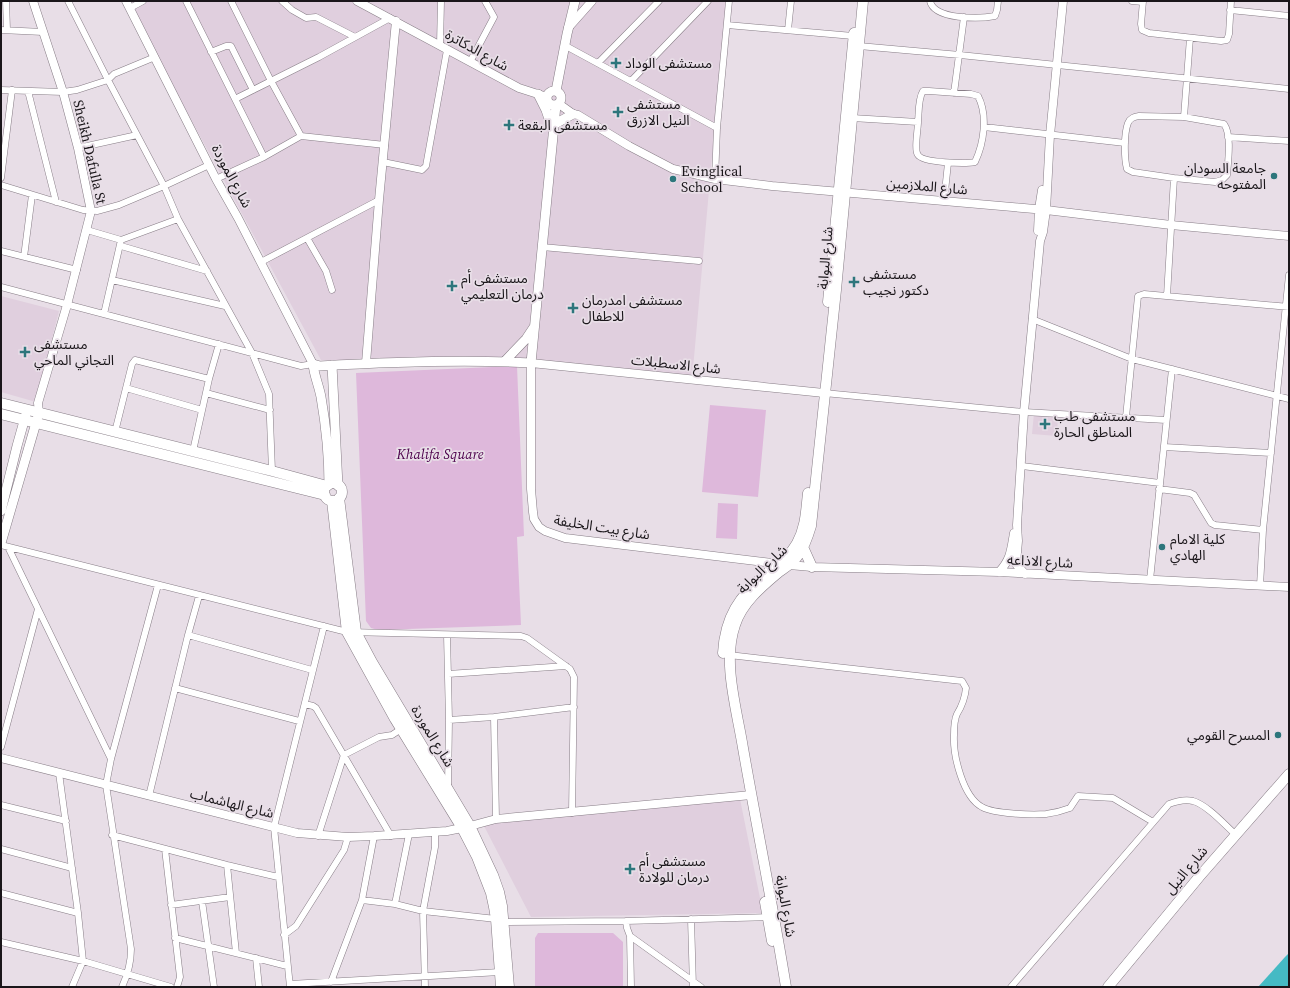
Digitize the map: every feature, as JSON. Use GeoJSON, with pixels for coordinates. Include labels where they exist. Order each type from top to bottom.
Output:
{"type":"FeatureCollection","features":[{"type":"Feature","properties":{"kind":"main road"},"geometry":{"type":"LineString","coordinates":[[556,91],[564,46],[575,1]]}},
{"type":"Feature","properties":{"kind":"main road"},"geometry":{"type":"LineString","coordinates":[[841,192],[857,1]]}},
{"type":"Feature","properties":{"kind":"main road"},"geometry":{"type":"LineString","coordinates":[[841,192],[852,118],[863,1]]}},
{"type":"Feature","properties":{"kind":"main road"},"geometry":{"type":"LineString","coordinates":[[556,91],[552,92],[547,97],[549,103],[559,103]]}},
{"type":"Feature","properties":{"kind":"main road"},"geometry":{"type":"LineString","coordinates":[[332,492],[326,427],[320,391],[313,364],[320,366],[505,361],[531,363],[547,188],[554,129],[561,96],[556,91]]}},
{"type":"Feature","properties":{"kind":"main road"},"geometry":{"type":"LineString","coordinates":[[538,94],[554,129]]}},
{"type":"Feature","properties":{"kind":"main road"},"geometry":{"type":"LineString","coordinates":[[554,129],[576,114]]}},
{"type":"Feature","properties":{"kind":"main road","name":"شارع البوابة"},"geometry":{"type":"LineString","coordinates":[[786,987],[771,917],[724,664],[724,638],[729,620],[738,603],[755,583],[799,554],[811,526],[841,192]]}},
{"type":"Feature","properties":{"kind":"main road"},"geometry":{"type":"LineString","coordinates":[[505,361],[526,339],[534,326]]}},
{"type":"Feature","properties":{"kind":"main road"},"geometry":{"type":"LineString","coordinates":[[332,365],[332,492]]}},
{"type":"Feature","properties":{"kind":"main road","name":"شارع البوابة"},"geometry":{"type":"LineString","coordinates":[[749,795],[731,676],[729,655],[732,632],[743,607],[784,564],[796,545],[804,526],[822,393]]}},
{"type":"Feature","properties":{"kind":"main road"},"geometry":{"type":"LineString","coordinates":[[1,403],[27,410],[38,408],[115,432],[283,474],[332,492]]}},
{"type":"Feature","properties":{"kind":"main road"},"geometry":{"type":"LineString","coordinates":[[3,545],[36,423],[38,408]]}},
{"type":"Feature","properties":{"kind":"main road"},"geometry":{"type":"LineString","coordinates":[[1,511],[3,494],[27,410]]}},
{"type":"Feature","properties":{"kind":"main road"},"geometry":{"type":"LineString","coordinates":[[1,414],[279,484],[332,492]]}},
{"type":"Feature","properties":{"kind":"main road"},"geometry":{"type":"LineString","coordinates":[[279,484],[283,474]]}},
{"type":"Feature","properties":{"kind":"main road","name":"شارع الموردة"},"geometry":{"type":"LineString","coordinates":[[332,492],[352,632],[363,646],[399,716],[448,788],[466,827]]}},
{"type":"Feature","properties":{"kind":"main road"},"geometry":{"type":"LineString","coordinates":[[803,547],[812,567]]}},
{"type":"Feature","properties":{"kind":"main road","name":"شارع الموردة"},"geometry":{"type":"LineString","coordinates":[[399,716],[401,729],[484,854],[499,892],[501,987]]}},
{"type":"Feature","properties":{"kind":"main road","name":"شارع النيل"},"geometry":{"type":"LineString","coordinates":[[1108,987],[1235,834],[1289,774]]}},
{"type":"Feature","properties":{"kind":"main road","name":"شارع البوابة"},"geometry":{"type":"LineString","coordinates":[[771,917],[780,987]]}},
{"type":"Feature","properties":{"kind":"main road","name":"شارع الموردة"},"geometry":{"type":"LineString","coordinates":[[500,921],[510,987]]}},
{"type":"Feature","properties":{"kind":"street"},"geometry":{"type":"LineString","coordinates":[[6,1],[4,30],[43,32]]}},
{"type":"Feature","properties":{"kind":"street","name":"Sheikh Dafulla St"},"geometry":{"type":"LineString","coordinates":[[34,1],[63,92],[78,148],[92,211],[38,408]]}},
{"type":"Feature","properties":{"kind":"street"},"geometry":{"type":"LineString","coordinates":[[68,1],[164,186],[178,219],[252,353],[269,394],[272,471]]}},
{"type":"Feature","properties":{"kind":"street"},"geometry":{"type":"LineString","coordinates":[[128,5],[143,1]]}},
{"type":"Feature","properties":{"kind":"street"},"geometry":{"type":"LineString","coordinates":[[186,1],[264,157]]}},
{"type":"Feature","properties":{"kind":"street"},"geometry":{"type":"LineString","coordinates":[[231,1],[271,81],[301,136]]}},
{"type":"Feature","properties":{"kind":"street"},"geometry":{"type":"LineString","coordinates":[[282,1],[292,10],[306,18],[316,17],[355,37]]}},
{"type":"Feature","properties":{"kind":"street","name":"شارع الدكاترة"},"geometry":{"type":"LineString","coordinates":[[357,1],[519,88],[547,97]]}},
{"type":"Feature","properties":{"kind":"street"},"geometry":{"type":"LineString","coordinates":[[383,162],[422,170],[426,166],[444,48],[441,1]]}},
{"type":"Feature","properties":{"kind":"street"},"geometry":{"type":"LineString","coordinates":[[470,62],[494,17],[485,1]]}},
{"type":"Feature","properties":{"kind":"street"},"geometry":{"type":"LineString","coordinates":[[573,11],[581,1]]}},
{"type":"Feature","properties":{"kind":"street"},"geometry":{"type":"LineString","coordinates":[[568,28],[592,1]]}},
{"type":"Feature","properties":{"kind":"street"},"geometry":{"type":"LineString","coordinates":[[598,63],[659,1]]}},
{"type":"Feature","properties":{"kind":"street"},"geometry":{"type":"LineString","coordinates":[[631,81],[708,1]]}},
{"type":"Feature","properties":{"kind":"street"},"geometry":{"type":"LineString","coordinates":[[715,179],[717,128],[729,1]]}},
{"type":"Feature","properties":{"kind":"street"},"geometry":{"type":"LineString","coordinates":[[788,30],[791,1]]}},
{"type":"Feature","properties":{"kind":"street"},"geometry":{"type":"LineString","coordinates":[[930,1],[935,9],[941,13],[964,17],[995,16],[998,1]]}},
{"type":"Feature","properties":{"kind":"street"},"geometry":{"type":"LineString","coordinates":[[1042,210],[1049,174],[1048,166],[1050,135],[1058,65],[1063,1]]}},
{"type":"Feature","properties":{"kind":"street"},"geometry":{"type":"LineString","coordinates":[[1132,1],[1143,1],[1141,24],[1142,30],[1149,34],[1222,41],[1227,40],[1229,34],[1231,1]]}},
{"type":"Feature","properties":{"kind":"street","name":"شارع الموردة"},"geometry":{"type":"LineString","coordinates":[[128,5],[216,179],[261,262],[313,364]]}},
{"type":"Feature","properties":{"kind":"street"},"geometry":{"type":"LineString","coordinates":[[1230,10],[1289,16]]}},
{"type":"Feature","properties":{"kind":"street"},"geometry":{"type":"LineString","coordinates":[[954,93],[964,17]]}},
{"type":"Feature","properties":{"kind":"street"},"geometry":{"type":"LineString","coordinates":[[235,99],[355,37],[393,20],[385,145],[379,200],[366,364]]}},
{"type":"Feature","properties":{"kind":"street"},"geometry":{"type":"LineString","coordinates":[[727,25],[853,36]]}},
{"type":"Feature","properties":{"kind":"street"},"geometry":{"type":"LineString","coordinates":[[1184,117],[1190,38]]}},
{"type":"Feature","properties":{"kind":"street"},"geometry":{"type":"LineString","coordinates":[[211,52],[226,46],[231,46],[253,90]]}},
{"type":"Feature","properties":{"kind":"street"},"geometry":{"type":"LineString","coordinates":[[564,46],[717,128]]}},
{"type":"Feature","properties":{"kind":"street"},"geometry":{"type":"LineString","coordinates":[[859,46],[1289,89]]}},
{"type":"Feature","properties":{"kind":"street"},"geometry":{"type":"LineString","coordinates":[[1,90],[63,92],[77,90],[108,80],[114,74],[155,57]]}},
{"type":"Feature","properties":{"kind":"street"},"geometry":{"type":"LineString","coordinates":[[1,178],[4,123],[12,90]]}},
{"type":"Feature","properties":{"kind":"street"},"geometry":{"type":"LineString","coordinates":[[28,91],[56,202]]}},
{"type":"Feature","properties":{"kind":"street"},"geometry":{"type":"LineString","coordinates":[[923,91],[971,94],[978,96],[981,102],[984,126],[976,162],[948,163],[922,158],[918,155],[916,150],[918,122],[921,95],[923,91]]}},
{"type":"Feature","properties":{"kind":"street","name":"شارع الملازمين"},"geometry":{"type":"LineString","coordinates":[[559,103],[629,146],[673,169],[715,179],[772,186],[1027,208],[1172,225],[1289,236]]}},
{"type":"Feature","properties":{"kind":"street"},"geometry":{"type":"LineString","coordinates":[[1139,116],[1184,117],[1224,124],[1227,128],[1228,137],[1227,175],[1222,180],[1215,182],[1133,172],[1127,169],[1125,162],[1125,143],[1129,122],[1133,118],[1139,116]]}},
{"type":"Feature","properties":{"kind":"street"},"geometry":{"type":"LineString","coordinates":[[852,118],[918,122]]}},
{"type":"Feature","properties":{"kind":"street"},"geometry":{"type":"LineString","coordinates":[[984,126],[1125,143]]}},
{"type":"Feature","properties":{"kind":"street"},"geometry":{"type":"LineString","coordinates":[[78,148],[137,135]]}},
{"type":"Feature","properties":{"kind":"street"},"geometry":{"type":"LineString","coordinates":[[216,179],[264,157],[301,136],[385,145]]}},
{"type":"Feature","properties":{"kind":"street"},"geometry":{"type":"LineString","coordinates":[[1228,137],[1289,141]]}},
{"type":"Feature","properties":{"kind":"street"},"geometry":{"type":"LineString","coordinates":[[944,201],[948,163]]}},
{"type":"Feature","properties":{"kind":"street"},"geometry":{"type":"LineString","coordinates":[[1,186],[92,211],[106,210],[164,186],[209,165]]}},
{"type":"Feature","properties":{"kind":"street"},"geometry":{"type":"LineString","coordinates":[[999,572],[1006,565],[1009,559],[1017,525],[1032,318],[1040,241],[1043,232],[1041,196],[1044,173],[1048,166]]}},
{"type":"Feature","properties":{"kind":"street"},"geometry":{"type":"LineString","coordinates":[[1167,296],[1174,178]]}},
{"type":"Feature","properties":{"kind":"street"},"geometry":{"type":"LineString","coordinates":[[24,257],[32,195]]}},
{"type":"Feature","properties":{"kind":"street"},"geometry":{"type":"LineString","coordinates":[[1027,208],[1041,196]]}},
{"type":"Feature","properties":{"kind":"street"},"geometry":{"type":"LineString","coordinates":[[261,262],[379,200]]}},
{"type":"Feature","properties":{"kind":"street"},"geometry":{"type":"LineString","coordinates":[[121,243],[178,219]]}},
{"type":"Feature","properties":{"kind":"street"},"geometry":{"type":"LineString","coordinates":[[87,230],[121,243],[207,271]]}},
{"type":"Feature","properties":{"kind":"street"},"geometry":{"type":"LineString","coordinates":[[307,238],[326,271],[332,290]]}},
{"type":"Feature","properties":{"kind":"street"},"geometry":{"type":"LineString","coordinates":[[104,314],[121,243]]}},
{"type":"Feature","properties":{"kind":"street"},"geometry":{"type":"LineString","coordinates":[[542,247],[699,261]]}},
{"type":"Feature","properties":{"kind":"street"},"geometry":{"type":"LineString","coordinates":[[1,251],[77,270]]}},
{"type":"Feature","properties":{"kind":"street"},"geometry":{"type":"LineString","coordinates":[[1260,586],[1263,530],[1288,307],[1289,275]]}},
{"type":"Feature","properties":{"kind":"street"},"geometry":{"type":"LineString","coordinates":[[112,280],[225,306]]}},
{"type":"Feature","properties":{"kind":"street"},"geometry":{"type":"LineString","coordinates":[[1,287],[301,366],[313,364]]}},
{"type":"Feature","properties":{"kind":"street"},"geometry":{"type":"LineString","coordinates":[[1126,417],[1138,296],[1144,294],[1288,307]]}},
{"type":"Feature","properties":{"kind":"street"},"geometry":{"type":"LineString","coordinates":[[1032,318],[1132,359],[1289,399]]}},
{"type":"Feature","properties":{"kind":"street"},"geometry":{"type":"LineString","coordinates":[[193,451],[209,379],[219,344]]}},
{"type":"Feature","properties":{"kind":"street"},"geometry":{"type":"LineString","coordinates":[[115,432],[132,364],[135,360],[209,379]]}},
{"type":"Feature","properties":{"kind":"street","name":"شارع الاسطبلات"},"geometry":{"type":"LineString","coordinates":[[531,363],[822,393]]}},
{"type":"Feature","properties":{"kind":"street","name":"شارع بيت الخليفة"},"geometry":{"type":"LineString","coordinates":[[531,363],[531,489],[534,519],[539,527],[545,531],[566,538],[784,564]]}},
{"type":"Feature","properties":{"kind":"street"},"geometry":{"type":"LineString","coordinates":[[1150,580],[1172,369]]}},
{"type":"Feature","properties":{"kind":"street"},"geometry":{"type":"LineString","coordinates":[[126,388],[202,410]]}},
{"type":"Feature","properties":{"kind":"street"},"geometry":{"type":"LineString","coordinates":[[206,393],[270,410]]}},
{"type":"Feature","properties":{"kind":"street"},"geometry":{"type":"LineString","coordinates":[[822,393],[1024,412],[1166,420]]}},
{"type":"Feature","properties":{"kind":"street"},"geometry":{"type":"LineString","coordinates":[[1164,447],[1271,453]]}},
{"type":"Feature","properties":{"kind":"street"},"geometry":{"type":"LineString","coordinates":[[1022,466],[1160,486],[1190,493],[1194,495],[1211,524],[1263,530]]}},
{"type":"Feature","properties":{"kind":"street"},"geometry":{"type":"LineString","coordinates":[[1017,525],[1018,541],[1016,564],[1025,574]]}},
{"type":"Feature","properties":{"kind":"street"},"geometry":{"type":"LineString","coordinates":[[3,545],[199,596],[352,632],[521,636],[527,638],[570,669],[574,677],[572,813]]}},
{"type":"Feature","properties":{"kind":"street"},"geometry":{"type":"LineString","coordinates":[[3,545],[38,609],[111,759]]}},
{"type":"Feature","properties":{"kind":"street","name":"شارع الاذاعه"},"geometry":{"type":"LineString","coordinates":[[784,564],[812,567],[999,572],[1289,587]]}},
{"type":"Feature","properties":{"kind":"street"},"geometry":{"type":"LineString","coordinates":[[122,987],[128,974],[131,950],[112,835],[106,785],[111,759],[158,585]]}},
{"type":"Feature","properties":{"kind":"street"},"geometry":{"type":"LineString","coordinates":[[149,796],[188,635],[199,596]]}},
{"type":"Feature","properties":{"kind":"street"},"geometry":{"type":"LineString","coordinates":[[1,747],[38,609]]}},
{"type":"Feature","properties":{"kind":"street"},"geometry":{"type":"LineString","coordinates":[[324,626],[312,670],[305,704],[299,721],[274,827],[290,986],[331,982],[500,972]]}},
{"type":"Feature","properties":{"kind":"street"},"geometry":{"type":"LineString","coordinates":[[188,635],[312,670]]}},
{"type":"Feature","properties":{"kind":"street"},"geometry":{"type":"LineString","coordinates":[[447,635],[449,720],[448,788]]}},
{"type":"Feature","properties":{"kind":"street"},"geometry":{"type":"LineString","coordinates":[[729,655],[962,681],[966,688],[963,702],[955,721],[954,737],[956,756],[964,783],[973,798],[982,808],[991,811],[1010,813],[1046,814],[1070,808],[1078,796],[1113,798],[1153,822]]}},
{"type":"Feature","properties":{"kind":"street"},"geometry":{"type":"LineString","coordinates":[[448,674],[566,666]]}},
{"type":"Feature","properties":{"kind":"street"},"geometry":{"type":"LineString","coordinates":[[175,688],[299,721]]}},
{"type":"Feature","properties":{"kind":"street"},"geometry":{"type":"LineString","coordinates":[[305,704],[316,708],[391,836]]}},
{"type":"Feature","properties":{"kind":"street"},"geometry":{"type":"LineString","coordinates":[[449,720],[494,717],[574,708]]}},
{"type":"Feature","properties":{"kind":"street"},"geometry":{"type":"LineString","coordinates":[[494,717],[496,819]]}},
{"type":"Feature","properties":{"kind":"street"},"geometry":{"type":"LineString","coordinates":[[318,836],[344,755],[379,736],[392,735],[401,729]]}},
{"type":"Feature","properties":{"kind":"street","name":"شارع الهاشماب"},"geometry":{"type":"LineString","coordinates":[[1,758],[297,833],[318,836],[391,836],[435,832],[466,827],[496,819],[572,813],[749,795]]}},
{"type":"Feature","properties":{"kind":"street"},"geometry":{"type":"LineString","coordinates":[[59,773],[78,913],[82,962],[72,987]]}},
{"type":"Feature","properties":{"kind":"street"},"geometry":{"type":"LineString","coordinates":[[1011,987],[1169,804],[1179,800],[1193,801],[1203,806],[1235,834]]}},
{"type":"Feature","properties":{"kind":"street"},"geometry":{"type":"LineString","coordinates":[[1,805],[66,821]]}},
{"type":"Feature","properties":{"kind":"street"},"geometry":{"type":"LineString","coordinates":[[425,987],[422,911],[435,847],[435,832]]}},
{"type":"Feature","properties":{"kind":"street"},"geometry":{"type":"LineString","coordinates":[[396,904],[409,834]]}},
{"type":"Feature","properties":{"kind":"street"},"geometry":{"type":"LineString","coordinates":[[112,835],[278,877]]}},
{"type":"Feature","properties":{"kind":"street"},"geometry":{"type":"LineString","coordinates":[[331,982],[362,900],[374,836]]}},
{"type":"Feature","properties":{"kind":"street"},"geometry":{"type":"LineString","coordinates":[[284,935],[296,926],[344,850],[348,837]]}},
{"type":"Feature","properties":{"kind":"street"},"geometry":{"type":"LineString","coordinates":[[1,849],[72,868]]}},
{"type":"Feature","properties":{"kind":"street"},"geometry":{"type":"LineString","coordinates":[[164,849],[180,977],[177,987]]}},
{"type":"Feature","properties":{"kind":"street"},"geometry":{"type":"LineString","coordinates":[[227,865],[236,953]]}},
{"type":"Feature","properties":{"kind":"street"},"geometry":{"type":"LineString","coordinates":[[1,893],[78,913]]}},
{"type":"Feature","properties":{"kind":"street"},"geometry":{"type":"LineString","coordinates":[[171,905],[230,898]]}},
{"type":"Feature","properties":{"kind":"street"},"geometry":{"type":"LineString","coordinates":[[362,900],[396,904],[422,911],[500,921],[626,921],[771,917]]}},
{"type":"Feature","properties":{"kind":"street"},"geometry":{"type":"LineString","coordinates":[[202,901],[214,987]]}},
{"type":"Feature","properties":{"kind":"street"},"geometry":{"type":"LineString","coordinates":[[691,919],[693,984]]}},
{"type":"Feature","properties":{"kind":"street"},"geometry":{"type":"LineString","coordinates":[[626,921],[630,936],[631,987]]}},
{"type":"Feature","properties":{"kind":"street"},"geometry":{"type":"LineString","coordinates":[[630,936],[693,984],[701,987]]}},
{"type":"Feature","properties":{"kind":"street"},"geometry":{"type":"LineString","coordinates":[[175,938],[287,966]]}},
{"type":"Feature","properties":{"kind":"street"},"geometry":{"type":"LineString","coordinates":[[1,942],[128,974],[171,987]]}},
{"type":"Feature","properties":{"kind":"street"},"geometry":{"type":"LineString","coordinates":[[256,958],[259,987]]}},
{"type":"Feature","properties":{"kind":"shaded area"},"geometry":{"type":"Polygon","coordinates":[[[127,1],[726,1],[692,380],[551,365],[321,360],[127,1]]]}},
{"type":"Feature","properties":{"kind":"shaded area","name":"مستشفى التجاني الماحي"},"geometry":{"type":"Polygon","coordinates":[[[1,296],[59,311],[36,402],[1,392],[1,296]]]}},
{"type":"Feature","properties":{"kind":"shaded area","name":"مستشفى طب المناطق الحارة"},"geometry":{"type":"Polygon","coordinates":[[[1034,413],[1058,414],[1057,436],[1032,434],[1034,413]]]}},
{"type":"Feature","properties":{"kind":"shaded area","name":"مستشفى أم درمان للولادة"},"geometry":{"type":"Polygon","coordinates":[[[740,799],[763,913],[531,917],[483,824],[740,799]]]}},
{"type":"Feature","properties":{"kind":"green space","name":"Khalifa Square"},"geometry":{"type":"Polygon","coordinates":[[[517,366],[524,536],[517,537],[521,625],[378,630],[371,628],[366,621],[356,373],[517,366]]]}},
{"type":"Feature","properties":{"kind":"green space"},"geometry":{"type":"Polygon","coordinates":[[[710,405],[766,410],[758,497],[702,492],[710,405]]]}},
{"type":"Feature","properties":{"kind":"green space"},"geometry":{"type":"Polygon","coordinates":[[[718,503],[738,504],[737,539],[716,538],[718,503]]]}},
{"type":"Feature","properties":{"kind":"green space"},"geometry":{"type":"Polygon","coordinates":[[[538,933],[613,933],[623,942],[623,987],[535,987],[535,938],[538,933]]]}},
{"type":"Feature","properties":{"kind":"water"},"geometry":{"type":"Polygon","coordinates":[[[1289,953],[1289,987],[1258,987],[1285,957],[1289,953]]]}},
{"type":"Feature","properties":{"kind":"place","name":"مستشفى الوداد"},"geometry":{"type":"Point","coordinates":[616,63]}},
{"type":"Feature","properties":{"kind":"place","name":"مستشفى النيل الازرق"},"geometry":{"type":"Point","coordinates":[618,112]}},
{"type":"Feature","properties":{"kind":"place","name":"مستشفى البقعة"},"geometry":{"type":"Point","coordinates":[509,125]}},
{"type":"Feature","properties":{"kind":"place","name":"جامعة السودان المفتوحه"},"geometry":{"type":"Point","coordinates":[1274,176]}},
{"type":"Feature","properties":{"kind":"place","name":"Evinglical School"},"geometry":{"type":"Point","coordinates":[673,179]}},
{"type":"Feature","properties":{"kind":"place","name":"مستشفى دكتور نجيب"},"geometry":{"type":"Point","coordinates":[854,282]}},
{"type":"Feature","properties":{"kind":"place","name":"مستشفى أم درمان التعليمي"},"geometry":{"type":"Point","coordinates":[452,286]}},
{"type":"Feature","properties":{"kind":"place","name":"مستشفى امدرمان للاطفال"},"geometry":{"type":"Point","coordinates":[573,308]}},
{"type":"Feature","properties":{"kind":"place","name":"مستشفى التجاني الماحي"},"geometry":{"type":"Point","coordinates":[25,352]}},
{"type":"Feature","properties":{"kind":"place","name":"مستشفى طب المناطق الحارة"},"geometry":{"type":"Point","coordinates":[1045,424]}},
{"type":"Feature","properties":{"kind":"place","name":"كلية الامام الهادي"},"geometry":{"type":"Point","coordinates":[1162,547]}},
{"type":"Feature","properties":{"kind":"place","name":"المسرح القومي"},"geometry":{"type":"Point","coordinates":[1278,735]}},
{"type":"Feature","properties":{"kind":"place","name":"مستشفى أم درمان للولادة"},"geometry":{"type":"Point","coordinates":[630,869]}}]}
